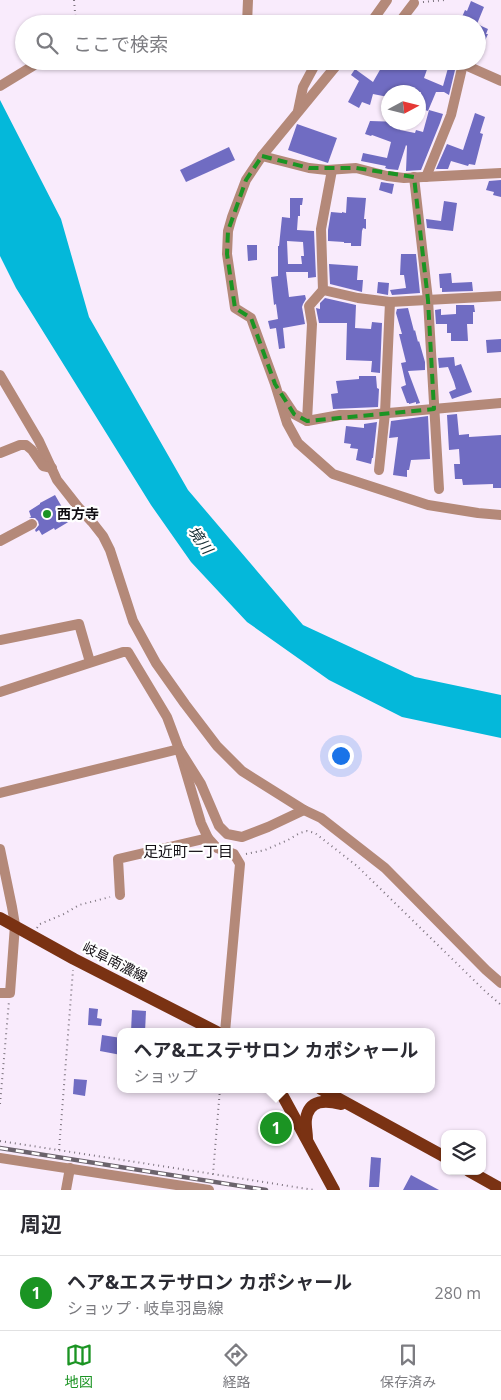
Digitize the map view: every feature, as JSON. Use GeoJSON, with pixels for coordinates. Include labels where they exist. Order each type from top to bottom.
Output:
{"type":"FeatureCollection","features":[{"type":"Feature","properties":{"kind":"main road","name":"岐阜南濃線"},"geometry":{"type":"LineString","coordinates":[[0,918],[209,1028]]}},
{"type":"Feature","properties":{"kind":"main road"},"geometry":{"type":"LineString","coordinates":[[281,1093],[334,1190]]}},
{"type":"Feature","properties":{"kind":"main road"},"geometry":{"type":"LineString","coordinates":[[328,1093],[441,1156]]}},
{"type":"Feature","properties":{"kind":"main road"},"geometry":{"type":"LineString","coordinates":[[307,1141],[306,1118],[311,1107],[320,1102],[330,1101],[356,1108]]}},
{"type":"Feature","properties":{"kind":"main road"},"geometry":{"type":"LineString","coordinates":[[477,1175],[501,1189]]}},
{"type":"Feature","properties":{"kind":"street"},"geometry":{"type":"LineString","coordinates":[[247,15],[248,0]]}},
{"type":"Feature","properties":{"kind":"street"},"geometry":{"type":"LineString","coordinates":[[377,15],[387,0]]}},
{"type":"Feature","properties":{"kind":"street"},"geometry":{"type":"LineString","coordinates":[[405,15],[414,3]]}},
{"type":"Feature","properties":{"kind":"street"},"geometry":{"type":"LineString","coordinates":[[0,86],[26,70]]}},
{"type":"Feature","properties":{"kind":"street"},"geometry":{"type":"LineString","coordinates":[[298,113],[303,87],[312,70]]}},
{"type":"Feature","properties":{"kind":"street"},"geometry":{"type":"LineString","coordinates":[[333,70],[262,156],[246,180],[228,231],[227,254],[235,308],[251,318],[287,423],[298,443],[333,474],[428,505],[501,515]]}},
{"type":"Feature","properties":{"kind":"street"},"geometry":{"type":"LineString","coordinates":[[426,177],[451,115],[458,70]]}},
{"type":"Feature","properties":{"kind":"street"},"geometry":{"type":"LineString","coordinates":[[475,70],[501,81]]}},
{"type":"Feature","properties":{"kind":"street"},"geometry":{"type":"LineString","coordinates":[[262,156],[309,168],[332,170],[356,168],[387,176],[404,178],[501,173]]}},
{"type":"Feature","properties":{"kind":"street"},"geometry":{"type":"LineString","coordinates":[[307,421],[312,324],[309,306],[323,290],[321,228],[332,170]]}},
{"type":"Feature","properties":{"kind":"street"},"geometry":{"type":"LineString","coordinates":[[414,177],[428,300],[439,489]]}},
{"type":"Feature","properties":{"kind":"street"},"geometry":{"type":"LineString","coordinates":[[323,290],[358,298],[390,302],[501,296]]}},
{"type":"Feature","properties":{"kind":"street"},"geometry":{"type":"LineString","coordinates":[[379,470],[385,413],[390,302]]}},
{"type":"Feature","properties":{"kind":"street"},"geometry":{"type":"LineString","coordinates":[[0,375],[34,432],[57,480],[92,522],[110,550],[133,621],[156,663],[184,704],[217,746],[242,771],[304,810],[321,818],[385,868],[501,983]]}},
{"type":"Feature","properties":{"kind":"street"},"geometry":{"type":"LineString","coordinates":[[275,384],[294,414],[307,421],[340,415],[501,403]]}},
{"type":"Feature","properties":{"kind":"street"},"geometry":{"type":"LineString","coordinates":[[0,453],[20,445],[26,445],[32,450],[43,466],[52,468]]}},
{"type":"Feature","properties":{"kind":"street"},"geometry":{"type":"LineString","coordinates":[[0,541],[32,524]]}},
{"type":"Feature","properties":{"kind":"street"},"geometry":{"type":"LineString","coordinates":[[0,640],[79,624],[90,662]]}},
{"type":"Feature","properties":{"kind":"street"},"geometry":{"type":"LineString","coordinates":[[0,692],[90,662],[128,652],[167,717],[179,749],[201,823],[208,838],[217,848],[234,854],[240,864],[225,1028]]}},
{"type":"Feature","properties":{"kind":"street"},"geometry":{"type":"LineString","coordinates":[[179,749],[201,784],[219,826],[227,834],[242,837],[304,810]]}},
{"type":"Feature","properties":{"kind":"street"},"geometry":{"type":"LineString","coordinates":[[0,793],[179,749]]}},
{"type":"Feature","properties":{"kind":"street"},"geometry":{"type":"LineString","coordinates":[[120,895],[118,859],[208,838]]}},
{"type":"Feature","properties":{"kind":"street"},"geometry":{"type":"LineString","coordinates":[[0,849],[15,925],[5,993]]}},
{"type":"Feature","properties":{"kind":"street"},"geometry":{"type":"LineString","coordinates":[[0,1158],[209,1190]]}},
{"type":"Feature","properties":{"kind":"street"},"geometry":{"type":"LineString","coordinates":[[66,1190],[70,1168]]}},
{"type":"Feature","properties":{"kind":"path"},"geometry":{"type":"LineString","coordinates":[[74,0],[75,15]]}},
{"type":"Feature","properties":{"kind":"path"},"geometry":{"type":"LineString","coordinates":[[236,857],[265,850],[300,833],[307,831],[315,833],[357,866],[501,1005]]}},
{"type":"Feature","properties":{"kind":"path"},"geometry":{"type":"LineString","coordinates":[[32,935],[40,924],[64,914],[79,904],[120,895]]}},
{"type":"Feature","properties":{"kind":"path"},"geometry":{"type":"LineString","coordinates":[[59,1150],[74,958]]}},
{"type":"Feature","properties":{"kind":"path"},"geometry":{"type":"LineString","coordinates":[[0,1104],[5,993]]}},
{"type":"Feature","properties":{"kind":"path"},"geometry":{"type":"LineString","coordinates":[[213,1174],[220,1093]]}},
{"type":"Feature","properties":{"kind":"path"},"geometry":{"type":"LineString","coordinates":[[0,1141],[314,1190]]}},
{"type":"Feature","properties":{"kind":"highlighted area"},"geometry":{"type":"Polygon","coordinates":[[[262,156],[309,168],[356,168],[414,177],[428,300],[434,409],[307,421],[294,414],[275,384],[251,318],[235,308],[227,254],[228,231],[246,180],[262,156]]]}},
{"type":"Feature","properties":{"kind":"water","name":"境川"},"geometry":{"type":"Polygon","coordinates":[[[0,100],[61,219],[89,317],[188,490],[303,625],[415,677],[501,695],[501,738],[402,717],[329,680],[247,622],[191,562],[151,505],[16,288],[0,256],[0,100]]]}},
{"type":"Feature","properties":{"kind":"building"},"geometry":{"type":"Polygon","coordinates":[[[471,1],[484,7],[481,15],[463,15],[465,10],[467,11],[471,1]]]}},
{"type":"Feature","properties":{"kind":"building"},"geometry":{"type":"Polygon","coordinates":[[[356,70],[373,82],[380,70],[427,70],[424,78],[443,86],[447,70],[455,70],[449,95],[444,92],[436,92],[428,111],[426,110],[426,85],[381,85],[381,96],[373,94],[370,105],[362,102],[359,108],[348,102],[359,81],[351,75],[356,70]]]}},
{"type":"Feature","properties":{"kind":"building"},"geometry":{"type":"Polygon","coordinates":[[[429,110],[443,114],[421,170],[406,171],[406,145],[398,170],[361,161],[363,153],[387,158],[391,142],[365,134],[370,121],[381,121],[381,130],[400,130],[415,133],[416,130],[423,132],[426,130],[429,110]]]}},
{"type":"Feature","properties":{"kind":"building"},"geometry":{"type":"Polygon","coordinates":[[[475,113],[485,117],[480,133],[483,134],[475,165],[469,164],[468,166],[451,161],[448,169],[436,169],[447,144],[463,150],[475,113]]]}},
{"type":"Feature","properties":{"kind":"building"},"geometry":{"type":"Polygon","coordinates":[[[297,124],[337,138],[328,163],[288,150],[297,124]]]}},
{"type":"Feature","properties":{"kind":"building"},"geometry":{"type":"Polygon","coordinates":[[[229,147],[235,160],[186,182],[180,170],[229,147]]]}},
{"type":"Feature","properties":{"kind":"building"},"geometry":{"type":"Polygon","coordinates":[[[501,180],[501,197],[493,195],[494,192],[486,190],[489,181],[501,180]]]}},
{"type":"Feature","properties":{"kind":"building"},"geometry":{"type":"Polygon","coordinates":[[[381,182],[394,184],[392,194],[379,190],[381,182]]]}},
{"type":"Feature","properties":{"kind":"building"},"geometry":{"type":"Polygon","coordinates":[[[347,197],[366,198],[364,219],[366,219],[366,229],[363,228],[362,231],[361,246],[328,241],[331,212],[346,213],[347,197]]]}},
{"type":"Feature","properties":{"kind":"building"},"geometry":{"type":"Polygon","coordinates":[[[290,198],[303,198],[302,205],[300,205],[297,230],[314,231],[316,277],[308,278],[308,272],[286,272],[289,297],[305,295],[306,299],[302,307],[305,324],[283,328],[285,348],[279,349],[276,328],[270,329],[268,321],[278,319],[276,304],[274,305],[271,277],[278,276],[278,246],[282,217],[290,218],[290,198]],[[287,241],[288,264],[302,264],[301,256],[304,256],[303,242],[287,241]]]}},
{"type":"Feature","properties":{"kind":"building"},"geometry":{"type":"Polygon","coordinates":[[[444,201],[457,203],[453,231],[427,228],[426,219],[441,221],[444,201]]]}},
{"type":"Feature","properties":{"kind":"building"},"geometry":{"type":"Polygon","coordinates":[[[247,245],[257,245],[257,260],[248,261],[247,245]]]}},
{"type":"Feature","properties":{"kind":"building"},"geometry":{"type":"Polygon","coordinates":[[[401,254],[416,254],[420,293],[392,295],[390,290],[406,288],[404,275],[400,275],[401,254]]]}},
{"type":"Feature","properties":{"kind":"building"},"geometry":{"type":"Polygon","coordinates":[[[329,264],[358,266],[357,280],[363,280],[362,292],[330,284],[329,264]]]}},
{"type":"Feature","properties":{"kind":"building"},"geometry":{"type":"Polygon","coordinates":[[[451,273],[452,283],[472,282],[473,291],[442,292],[439,274],[451,273]]]}},
{"type":"Feature","properties":{"kind":"building"},"geometry":{"type":"Polygon","coordinates":[[[378,282],[389,283],[388,295],[377,293],[378,282]]]}},
{"type":"Feature","properties":{"kind":"building"},"geometry":{"type":"Polygon","coordinates":[[[325,298],[356,305],[355,328],[371,329],[372,322],[382,323],[380,373],[371,372],[372,361],[346,360],[347,323],[319,323],[316,308],[320,309],[320,303],[325,298]]]}},
{"type":"Feature","properties":{"kind":"building"},"geometry":{"type":"Polygon","coordinates":[[[456,305],[474,305],[473,324],[467,324],[468,341],[451,341],[451,333],[447,333],[447,324],[436,324],[435,310],[441,309],[441,315],[456,314],[456,305]]]}},
{"type":"Feature","properties":{"kind":"building"},"geometry":{"type":"Polygon","coordinates":[[[408,308],[425,362],[425,370],[408,371],[420,403],[416,404],[416,402],[407,403],[401,387],[406,385],[401,363],[406,362],[399,334],[402,334],[396,313],[397,309],[408,308]]]}},
{"type":"Feature","properties":{"kind":"building"},"geometry":{"type":"Polygon","coordinates":[[[501,339],[501,352],[487,353],[486,340],[501,339]]]}},
{"type":"Feature","properties":{"kind":"building"},"geometry":{"type":"Polygon","coordinates":[[[454,357],[455,366],[461,364],[472,392],[452,399],[449,392],[456,389],[454,382],[448,367],[439,368],[438,358],[454,357]]]}},
{"type":"Feature","properties":{"kind":"building"},"geometry":{"type":"Polygon","coordinates":[[[359,376],[376,376],[377,388],[379,389],[378,407],[333,409],[331,394],[338,393],[336,381],[359,379],[359,376]]]}},
{"type":"Feature","properties":{"kind":"building"},"geometry":{"type":"Polygon","coordinates":[[[457,414],[459,435],[469,434],[469,437],[501,435],[501,488],[493,488],[493,484],[463,485],[462,479],[455,479],[454,464],[460,464],[459,449],[449,450],[447,415],[457,414]]]}},
{"type":"Feature","properties":{"kind":"building"},"geometry":{"type":"Polygon","coordinates":[[[428,416],[430,459],[411,460],[409,470],[407,470],[407,477],[393,475],[398,437],[389,438],[391,421],[428,416]]]}},
{"type":"Feature","properties":{"kind":"building"},"geometry":{"type":"Polygon","coordinates":[[[377,422],[371,464],[356,460],[358,449],[350,448],[351,444],[344,443],[346,426],[364,428],[364,424],[377,422]]]}},
{"type":"Feature","properties":{"kind":"building","name":"西方寺"},"geometry":{"type":"Polygon","coordinates":[[[55,495],[70,521],[42,535],[39,530],[36,532],[35,530],[39,525],[38,521],[35,518],[29,518],[31,517],[29,511],[55,495]]]}},
{"type":"Feature","properties":{"kind":"building"},"geometry":{"type":"Polygon","coordinates":[[[89,1008],[98,1009],[97,1018],[102,1019],[101,1026],[88,1025],[89,1008]]]}},
{"type":"Feature","properties":{"kind":"building"},"geometry":{"type":"Polygon","coordinates":[[[132,1010],[146,1011],[145,1028],[131,1028],[132,1010]]]}},
{"type":"Feature","properties":{"kind":"building"},"geometry":{"type":"Polygon","coordinates":[[[102,1035],[117,1037],[117,1054],[100,1051],[102,1035]]]}},
{"type":"Feature","properties":{"kind":"building"},"geometry":{"type":"Polygon","coordinates":[[[74,1079],[87,1080],[85,1096],[73,1094],[74,1079]]]}},
{"type":"Feature","properties":{"kind":"building"},"geometry":{"type":"Polygon","coordinates":[[[269,1122],[286,1124],[285,1135],[267,1133],[269,1122]]]}},
{"type":"Feature","properties":{"kind":"building"},"geometry":{"type":"Polygon","coordinates":[[[371,1157],[381,1158],[379,1187],[369,1187],[371,1157]]]}},
{"type":"Feature","properties":{"kind":"building"},"geometry":{"type":"Polygon","coordinates":[[[411,1175],[439,1190],[403,1190],[411,1175]]]}},
{"type":"Feature","properties":{"kind":"railway"},"geometry":{"type":"LineString","coordinates":[[0,1148],[266,1190]]}},
{"type":"Feature","properties":{"kind":"place","name":"西方寺"},"geometry":{"type":"Point","coordinates":[47,514]}},
{"type":"Feature","properties":{"kind":"place","name":"ヘア&エステサロン カポシャール"},"geometry":{"type":"Point","coordinates":[276,1128]}},
{"type":"Feature","properties":{"kind":"district","name":"足近町一丁目"},"geometry":{"type":"Point","coordinates":[188,852]}}]}
